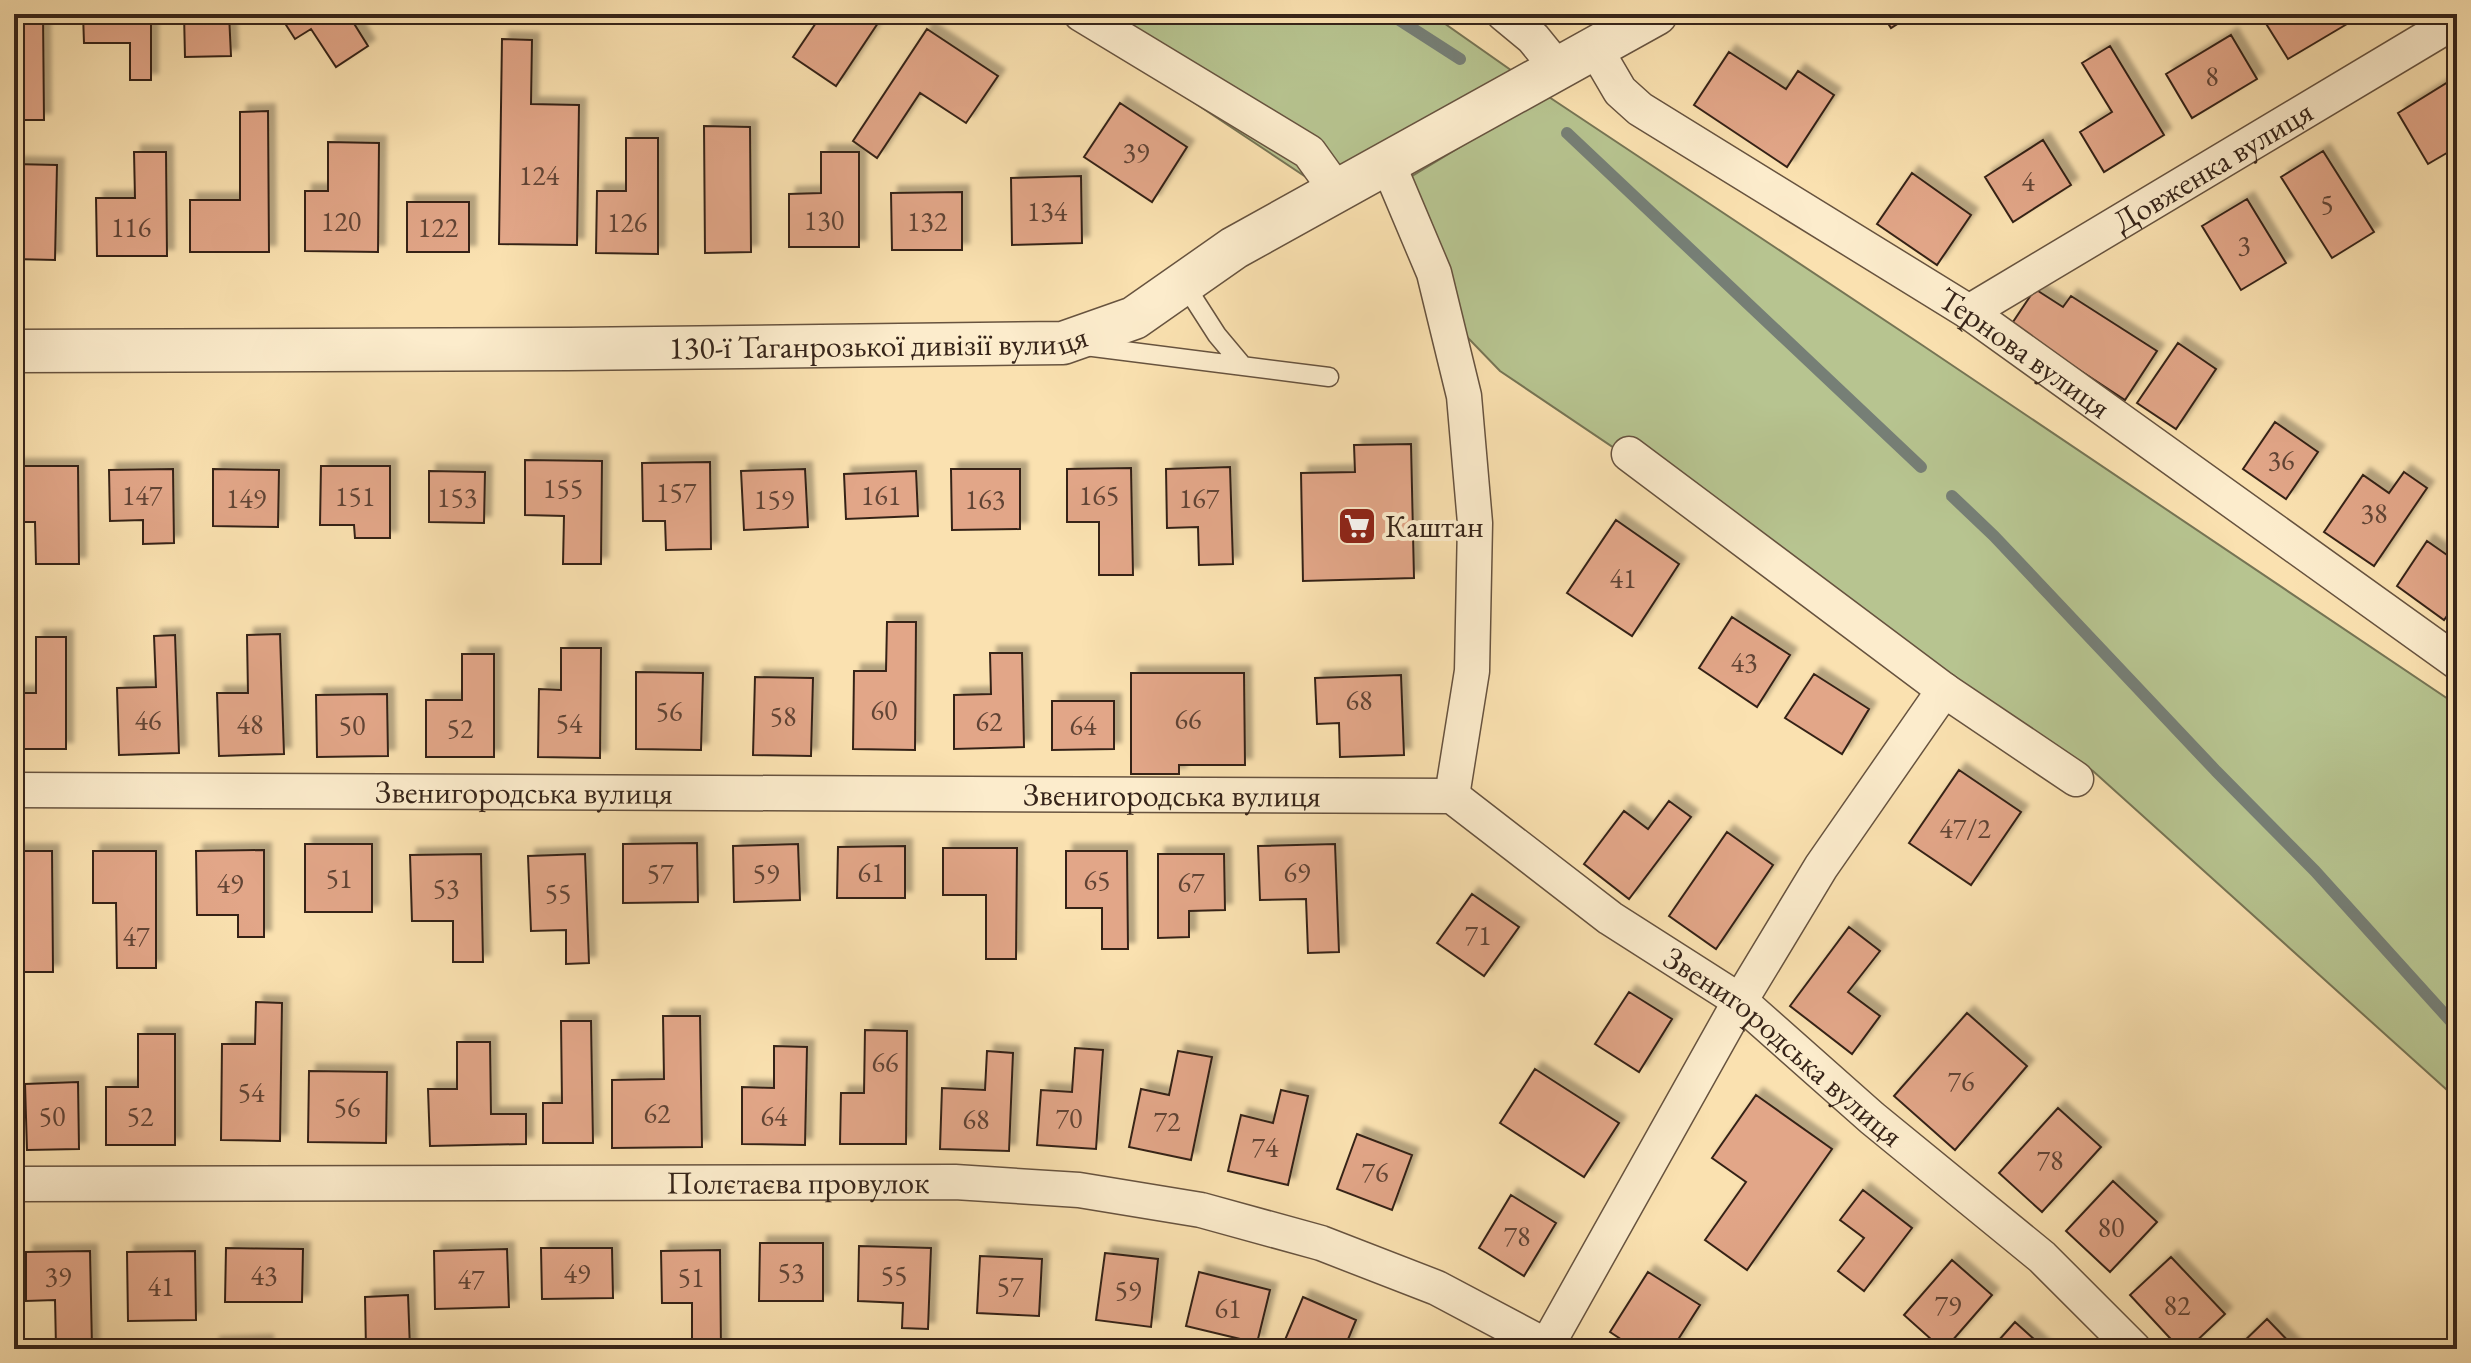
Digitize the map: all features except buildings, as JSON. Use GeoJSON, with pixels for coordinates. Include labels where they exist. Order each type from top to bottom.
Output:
{"type":"FeatureCollection","features":[{"type":"Feature","properties":{"kind":"street"},"geometry":{"type":"LineString","coordinates":[[1081,14],[1309,152],[1337,191]]}},
{"type":"Feature","properties":{"kind":"street"},"geometry":{"type":"LineString","coordinates":[[1504,14],[1533,38],[1559,70]]}},
{"type":"Feature","properties":{"kind":"street","name":"130-ї Таганрозької дивізії вулиця"},"geometry":{"type":"LineString","coordinates":[[14,351],[601,349],[1063,343],[1134,318],[1234,248],[1656,14]]}},
{"type":"Feature","properties":{"kind":"street","name":"Довженка вулиця"},"geometry":{"type":"LineString","coordinates":[[1969,312],[2457,20]]}},
{"type":"Feature","properties":{"kind":"street","name":"Тернова вулиця"},"geometry":{"type":"LineString","coordinates":[[1596,50],[1620,91],[1640,109],[1969,312],[2457,662]]}},
{"type":"Feature","properties":{"kind":"street"},"geometry":{"type":"LineString","coordinates":[[1388,164],[1434,273],[1464,396],[1475,523],[1472,671],[1452,796]]}},
{"type":"Feature","properties":{"kind":"street"},"geometry":{"type":"LineString","coordinates":[[1629,454],[1944,690],[2076,779]]}},
{"type":"Feature","properties":{"kind":"street"},"geometry":{"type":"LineString","coordinates":[[1548,1348],[1740,1001],[1821,867],[1944,690]]}},
{"type":"Feature","properties":{"kind":"street","name":"Звенигородська вулиця"},"geometry":{"type":"LineString","coordinates":[[14,790],[1452,796],[1610,918],[1740,1001],[1872,1118],[2042,1257],[2134,1349]]}},
{"type":"Feature","properties":{"kind":"street","name":"Полєтаєва провулок"},"geometry":{"type":"LineString","coordinates":[[14,1184],[955,1182],[1079,1190],[1201,1210],[1321,1243],[1437,1288],[1548,1348]]}},
{"type":"Feature","properties":{"kind":"lane"},"geometry":{"type":"LineString","coordinates":[[1183,282],[1217,335],[1243,366]]}},
{"type":"Feature","properties":{"kind":"lane"},"geometry":{"type":"LineString","coordinates":[[1063,343],[1329,377]]}},
{"type":"Feature","properties":{"kind":"green space"},"geometry":{"type":"Polygon","coordinates":[[[1061,14],[1431,14],[1525,80],[1333,195],[1061,14]]]}},
{"type":"Feature","properties":{"kind":"green space"},"geometry":{"type":"Polygon","coordinates":[[[1546,95],[2457,705],[2457,1099],[2093,771],[1500,371],[1440,309],[1394,187],[1546,95]]]}},
{"type":"Feature","properties":{"kind":"waterway"},"geometry":{"type":"LineString","coordinates":[[1390,14],[1460,59]]}},
{"type":"Feature","properties":{"kind":"waterway"},"geometry":{"type":"LineString","coordinates":[[1567,133],[1921,467]]}},
{"type":"Feature","properties":{"kind":"waterway"},"geometry":{"type":"LineString","coordinates":[[1952,496],[2315,871],[2457,1028]]}},
{"type":"Feature","properties":{"kind":"place","name":"Каштан"},"geometry":{"type":"Point","coordinates":[1357,526]}}]}
